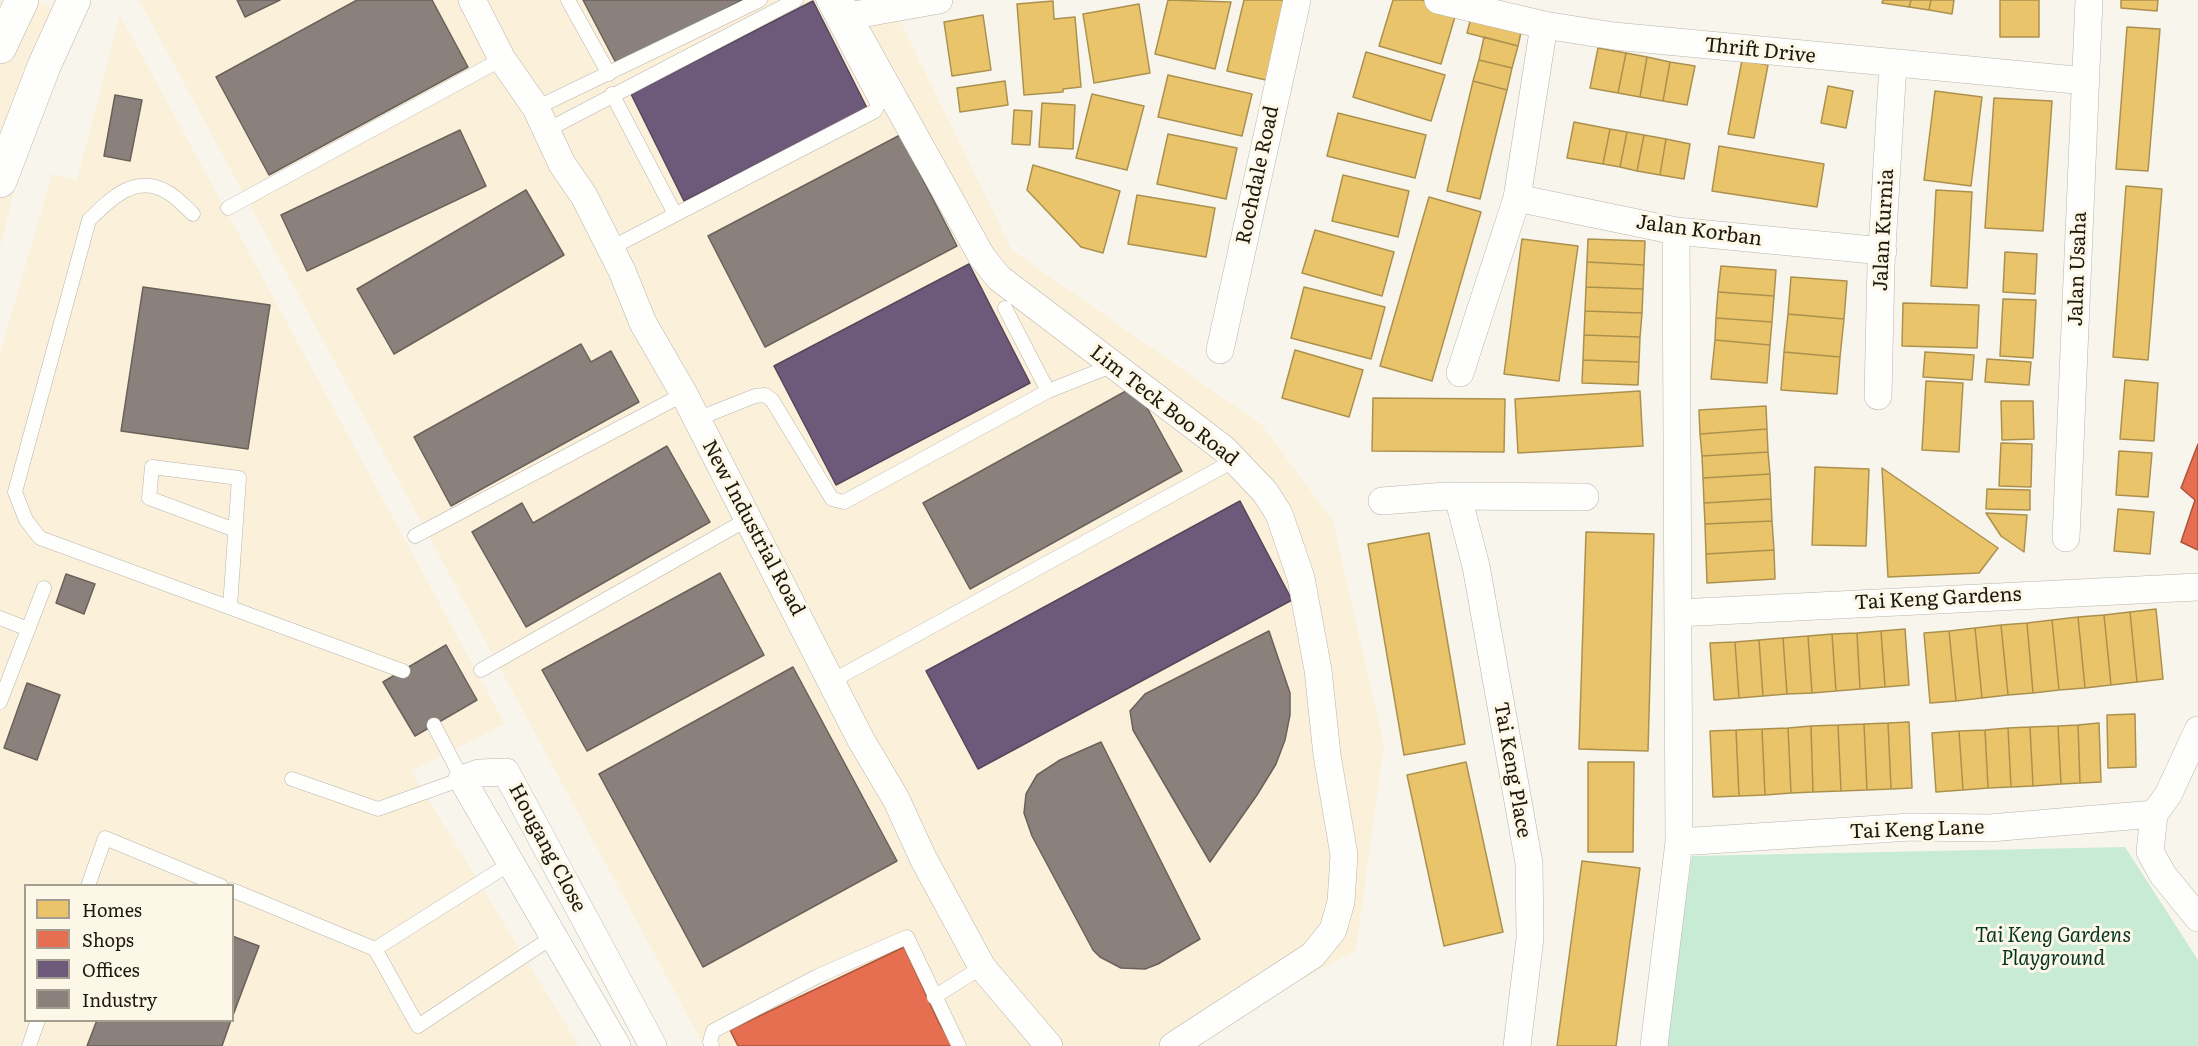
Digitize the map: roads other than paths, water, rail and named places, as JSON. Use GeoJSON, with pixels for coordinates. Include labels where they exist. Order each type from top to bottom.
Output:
{"type":"FeatureCollection","features":[{"type":"Feature","properties":{"kind":"main road"},"geometry":{"type":"LineString","coordinates":[[0,47],[22,0]]}},
{"type":"Feature","properties":{"kind":"main road"},"geometry":{"type":"LineString","coordinates":[[0,181],[44,66],[74,0]]}},
{"type":"Feature","properties":{"kind":"street","name":"New Industrial Road"},"geometry":{"type":"LineString","coordinates":[[472,0],[502,59],[542,119],[562,164],[584,196],[622,271],[643,323],[684,394],[861,740],[896,799],[923,858],[982,967],[1049,1046]]}},
{"type":"Feature","properties":{"kind":"street"},"geometry":{"type":"LineString","coordinates":[[844,8],[939,0]]}},
{"type":"Feature","properties":{"kind":"street","name":"Rochdale Road"},"geometry":{"type":"LineString","coordinates":[[1220,350],[1297,0]]}},
{"type":"Feature","properties":{"kind":"street","name":"Thrift Drive"},"geometry":{"type":"LineString","coordinates":[[1438,0],[1544,25],[1614,36],[2086,81]]}},
{"type":"Feature","properties":{"kind":"street","name":"Jalan Usaha"},"geometry":{"type":"LineString","coordinates":[[2066,538],[2089,0]]}},
{"type":"Feature","properties":{"kind":"street","name":"Lim Teck Boo Road"},"geometry":{"type":"LineString","coordinates":[[844,8],[982,257],[999,278],[1235,460],[1265,492],[1279,514],[1301,578],[1318,670],[1327,755],[1344,855],[1341,902],[1333,930],[1313,955],[1173,1046]]}},
{"type":"Feature","properties":{"kind":"street"},"geometry":{"type":"LineString","coordinates":[[1460,374],[1517,198],[1544,25]]}},
{"type":"Feature","properties":{"kind":"street","name":"Jalan Kurnia"},"geometry":{"type":"LineString","coordinates":[[1878,396],[1893,64]]}},
{"type":"Feature","properties":{"kind":"street","name":"Jalan Korban"},"geometry":{"type":"LineString","coordinates":[[1517,198],[1676,231],[1883,251]]}},
{"type":"Feature","properties":{"kind":"street"},"geometry":{"type":"LineString","coordinates":[[1654,1046],[1679,842],[1676,231]]}},
{"type":"Feature","properties":{"kind":"street"},"geometry":{"type":"LineString","coordinates":[[1382,501],[1458,497],[1585,497]]}},
{"type":"Feature","properties":{"kind":"street","name":"Tai Keng Place"},"geometry":{"type":"LineString","coordinates":[[1458,497],[1476,566],[1529,863],[1530,938],[1517,1046]]}},
{"type":"Feature","properties":{"kind":"street","name":"Tai Keng Gardens"},"geometry":{"type":"LineString","coordinates":[[1678,613],[2198,587]]}},
{"type":"Feature","properties":{"kind":"street"},"geometry":{"type":"LineString","coordinates":[[2198,730],[2168,795],[2154,814],[2150,852],[2163,875],[2198,918]]}},
{"type":"Feature","properties":{"kind":"street","name":"Hougang Close"},"geometry":{"type":"LineString","coordinates":[[617,1046],[462,779],[479,773],[506,772],[653,1046]]}},
{"type":"Feature","properties":{"kind":"street","name":"Tai Keng Lane"},"geometry":{"type":"LineString","coordinates":[[1679,842],[1911,827],[1990,828],[2154,814]]}},
{"type":"Feature","properties":{"kind":"lane"},"geometry":{"type":"LineString","coordinates":[[568,0],[609,74]]}},
{"type":"Feature","properties":{"kind":"lane"},"geometry":{"type":"LineString","coordinates":[[542,119],[609,74],[760,0]]}},
{"type":"Feature","properties":{"kind":"lane"},"geometry":{"type":"LineString","coordinates":[[542,119],[612,94],[796,0]]}},
{"type":"Feature","properties":{"kind":"lane"},"geometry":{"type":"LineString","coordinates":[[609,249],[877,109],[878,105],[823,0]]}},
{"type":"Feature","properties":{"kind":"lane"},"geometry":{"type":"LineString","coordinates":[[228,208],[502,59]]}},
{"type":"Feature","properties":{"kind":"lane"},"geometry":{"type":"LineString","coordinates":[[612,94],[675,214]]}},
{"type":"Feature","properties":{"kind":"lane"},"geometry":{"type":"LineString","coordinates":[[193,214],[167,191],[144,184],[113,196],[89,220],[15,492],[26,520],[40,538],[403,671]]}},
{"type":"Feature","properties":{"kind":"lane"},"geometry":{"type":"LineString","coordinates":[[1005,308],[1048,391]]}},
{"type":"Feature","properties":{"kind":"lane"},"geometry":{"type":"LineString","coordinates":[[697,419],[755,396],[765,395],[772,400],[832,499],[844,502],[1048,391],[1114,365]]}},
{"type":"Feature","properties":{"kind":"lane"},"geometry":{"type":"LineString","coordinates":[[415,536],[684,394]]}},
{"type":"Feature","properties":{"kind":"lane"},"geometry":{"type":"LineString","coordinates":[[832,681],[1235,460]]}},
{"type":"Feature","properties":{"kind":"lane"},"geometry":{"type":"LineString","coordinates":[[230,607],[239,478],[152,467],[149,498],[235,530]]}},
{"type":"Feature","properties":{"kind":"lane"},"geometry":{"type":"LineString","coordinates":[[481,670],[748,519]]}},
{"type":"Feature","properties":{"kind":"lane"},"geometry":{"type":"LineString","coordinates":[[0,702],[44,588]]}},
{"type":"Feature","properties":{"kind":"lane"},"geometry":{"type":"LineString","coordinates":[[0,618],[28,629]]}},
{"type":"Feature","properties":{"kind":"lane"},"geometry":{"type":"LineString","coordinates":[[292,779],[378,810],[462,779],[434,725]]}},
{"type":"Feature","properties":{"kind":"lane"},"geometry":{"type":"LineString","coordinates":[[88,884],[105,838],[219,884]]}},
{"type":"Feature","properties":{"kind":"lane"},"geometry":{"type":"LineString","coordinates":[[375,949],[511,864]]}},
{"type":"Feature","properties":{"kind":"lane"},"geometry":{"type":"LineString","coordinates":[[234,891],[375,949],[418,1026],[554,936]]}},
{"type":"Feature","properties":{"kind":"lane"},"geometry":{"type":"LineString","coordinates":[[712,1046],[710,1042],[713,1031],[818,976],[907,936],[959,1046]]}},
{"type":"Feature","properties":{"kind":"lane"},"geometry":{"type":"LineString","coordinates":[[934,997],[982,967]]}},
{"type":"Feature","properties":{"kind":"lane"},"geometry":{"type":"LineString","coordinates":[[29,1046],[37,1022]]}},
{"type":"Feature","properties":{"kind":"park label","name":"Tai Keng Gardens Playground"},"geometry":{"type":"Point","coordinates":[2053,948]}}]}
